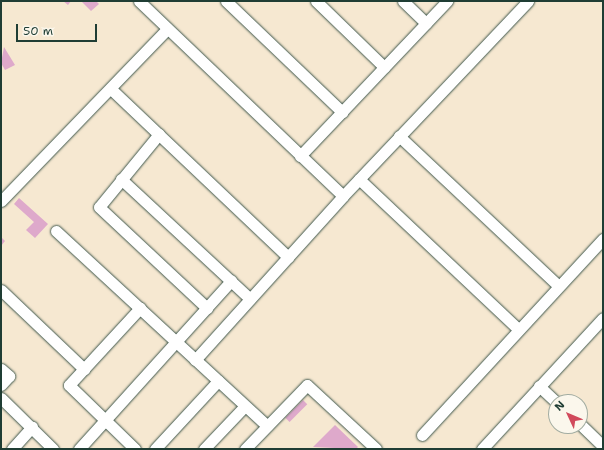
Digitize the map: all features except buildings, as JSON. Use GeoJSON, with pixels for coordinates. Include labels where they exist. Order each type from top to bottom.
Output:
{"type":"FeatureCollection","features":[{"type":"Feature","properties":{"kind":"street"},"geometry":{"type":"LineString","coordinates":[[139,1],[167,30],[343,196]]}},
{"type":"Feature","properties":{"kind":"street"},"geometry":{"type":"LineString","coordinates":[[226,1],[342,112]]}},
{"type":"Feature","properties":{"kind":"street"},"geometry":{"type":"LineString","coordinates":[[316,1],[384,67]]}},
{"type":"Feature","properties":{"kind":"street"},"geometry":{"type":"LineString","coordinates":[[403,1],[426,23]]}},
{"type":"Feature","properties":{"kind":"street"},"geometry":{"type":"LineString","coordinates":[[300,156],[447,1]]}},
{"type":"Feature","properties":{"kind":"street"},"geometry":{"type":"LineString","coordinates":[[195,360],[359,178],[528,1]]}},
{"type":"Feature","properties":{"kind":"street"},"geometry":{"type":"LineString","coordinates":[[1,201],[112,90],[167,30]]}},
{"type":"Feature","properties":{"kind":"street"},"geometry":{"type":"LineString","coordinates":[[112,90],[288,257]]}},
{"type":"Feature","properties":{"kind":"street"},"geometry":{"type":"LineString","coordinates":[[159,134],[99,207],[207,308]]}},
{"type":"Feature","properties":{"kind":"street"},"geometry":{"type":"LineString","coordinates":[[399,136],[559,286]]}},
{"type":"Feature","properties":{"kind":"street"},"geometry":{"type":"LineString","coordinates":[[359,178],[518,329]]}},
{"type":"Feature","properties":{"kind":"street"},"geometry":{"type":"LineString","coordinates":[[121,179],[250,299]]}},
{"type":"Feature","properties":{"kind":"street"},"geometry":{"type":"LineString","coordinates":[[56,231],[267,426]]}},
{"type":"Feature","properties":{"kind":"street"},"geometry":{"type":"LineString","coordinates":[[422,435],[518,329],[603,239]]}},
{"type":"Feature","properties":{"kind":"street"},"geometry":{"type":"LineString","coordinates":[[78,449],[231,281]]}},
{"type":"Feature","properties":{"kind":"street"},"geometry":{"type":"LineString","coordinates":[[1,290],[84,368]]}},
{"type":"Feature","properties":{"kind":"street"},"geometry":{"type":"LineString","coordinates":[[135,449],[69,385],[140,308]]}},
{"type":"Feature","properties":{"kind":"street"},"geometry":{"type":"LineString","coordinates":[[482,449],[603,318]]}},
{"type":"Feature","properties":{"kind":"street"},"geometry":{"type":"LineString","coordinates":[[1,369],[8,376],[1,385]]}},
{"type":"Feature","properties":{"kind":"street"},"geometry":{"type":"LineString","coordinates":[[155,449],[218,381]]}},
{"type":"Feature","properties":{"kind":"street"},"geometry":{"type":"LineString","coordinates":[[245,449],[307,385],[376,449]]}},
{"type":"Feature","properties":{"kind":"street"},"geometry":{"type":"LineString","coordinates":[[539,386],[548,394]]}},
{"type":"Feature","properties":{"kind":"street"},"geometry":{"type":"LineString","coordinates":[[1,398],[53,449]]}},
{"type":"Feature","properties":{"kind":"street"},"geometry":{"type":"LineString","coordinates":[[204,449],[245,406]]}},
{"type":"Feature","properties":{"kind":"street"},"geometry":{"type":"LineString","coordinates":[[12,449],[32,427]]}},
{"type":"Feature","properties":{"kind":"street"},"geometry":{"type":"LineString","coordinates":[[588,432],[603,446]]}}]}
